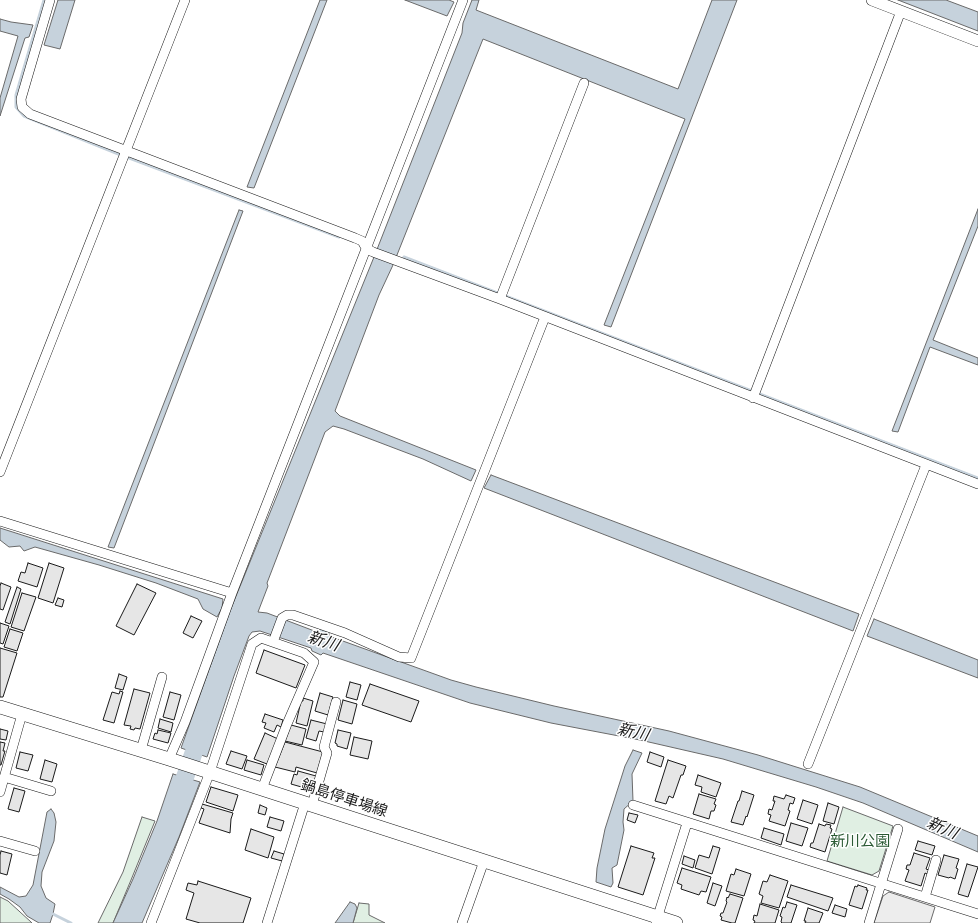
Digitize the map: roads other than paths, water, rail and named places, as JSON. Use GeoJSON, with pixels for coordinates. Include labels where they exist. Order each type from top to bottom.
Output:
{"type":"FeatureCollection","features":[{"type":"Feature","properties":{"kind":"main road","name":"鍋島停車場線"},"geometry":{"type":"LineString","coordinates":[[0,707],[141,750],[309,804],[484,861],[657,920],[676,923]]}},
{"type":"Feature","properties":{"kind":"street"},"geometry":{"type":"LineString","coordinates":[[50,0],[21,99],[22,107],[30,114],[355,238],[362,241],[370,250],[401,263],[501,296],[545,317],[978,484]]}},
{"type":"Feature","properties":{"kind":"street"},"geometry":{"type":"LineString","coordinates":[[0,472],[185,0]]}},
{"type":"Feature","properties":{"kind":"street"},"geometry":{"type":"LineString","coordinates":[[169,759],[185,722],[232,593],[370,250],[463,0]]}},
{"type":"Feature","properties":{"kind":"street"},"geometry":{"type":"LineString","coordinates":[[872,0],[978,41]]}},
{"type":"Feature","properties":{"kind":"street"},"geometry":{"type":"LineString","coordinates":[[753,398],[901,11]]}},
{"type":"Feature","properties":{"kind":"street"},"geometry":{"type":"LineString","coordinates":[[501,296],[584,83]]}},
{"type":"Feature","properties":{"kind":"street"},"geometry":{"type":"LineString","coordinates":[[273,640],[282,618],[287,615],[293,615],[345,633],[399,657],[410,658],[545,317]]}},
{"type":"Feature","properties":{"kind":"street"},"geometry":{"type":"LineString","coordinates":[[808,764],[926,465]]}},
{"type":"Feature","properties":{"kind":"street"},"geometry":{"type":"LineString","coordinates":[[0,520],[232,593]]}},
{"type":"Feature","properties":{"kind":"street"},"geometry":{"type":"LineString","coordinates":[[151,923],[210,772],[252,644],[261,638],[273,640],[304,653],[314,662],[287,724],[262,789]]}},
{"type":"Feature","properties":{"kind":"street"},"geometry":{"type":"LineString","coordinates":[[141,750],[162,677]]}},
{"type":"Feature","properties":{"kind":"street"},"geometry":{"type":"LineString","coordinates":[[267,923],[327,753],[324,747],[336,702]]}},
{"type":"Feature","properties":{"kind":"street"},"geometry":{"type":"LineString","coordinates":[[0,792],[22,714]]}},
{"type":"Feature","properties":{"kind":"street"},"geometry":{"type":"LineString","coordinates":[[4,777],[51,791]]}},
{"type":"Feature","properties":{"kind":"street"},"geometry":{"type":"LineString","coordinates":[[633,805],[978,914]]}},
{"type":"Feature","properties":{"kind":"street"},"geometry":{"type":"LineString","coordinates":[[657,920],[688,823]]}},
{"type":"Feature","properties":{"kind":"street"},"geometry":{"type":"LineString","coordinates":[[868,923],[898,829]]}},
{"type":"Feature","properties":{"kind":"street"},"geometry":{"type":"LineString","coordinates":[[0,841],[35,851]]}},
{"type":"Feature","properties":{"kind":"street"},"geometry":{"type":"LineString","coordinates":[[925,897],[936,860]]}},
{"type":"Feature","properties":{"kind":"street"},"geometry":{"type":"LineString","coordinates":[[462,923],[484,861]]}},
{"type":"Feature","properties":{"kind":"water"},"geometry":{"type":"Polygon","coordinates":[[[58,0],[75,0],[60,49],[44,45],[58,0]]]}},
{"type":"Feature","properties":{"kind":"water"},"geometry":{"type":"Polygon","coordinates":[[[320,0],[327,0],[254,188],[247,187],[320,0]]]}},
{"type":"Feature","properties":{"kind":"water"},"geometry":{"type":"Polygon","coordinates":[[[405,0],[449,0],[454,2],[447,16],[405,0]]]}},
{"type":"Feature","properties":{"kind":"water","name":"新川"},"geometry":{"type":"Polygon","coordinates":[[[472,0],[479,0],[476,10],[678,89],[712,0],[737,0],[611,327],[604,325],[685,119],[483,39],[393,265],[379,295],[335,411],[340,416],[476,470],[471,481],[423,459],[333,426],[325,432],[267,583],[268,586],[258,612],[267,613],[317,632],[320,629],[329,632],[329,636],[451,680],[554,706],[669,731],[758,755],[860,787],[978,836],[978,852],[863,803],[816,787],[723,759],[640,740],[551,723],[470,703],[323,653],[321,655],[312,651],[311,648],[260,631],[252,632],[249,636],[207,757],[181,748],[230,611],[374,257],[462,33],[463,23],[472,0]]]}},
{"type":"Feature","properties":{"kind":"water"},"geometry":{"type":"Polygon","coordinates":[[[898,0],[946,0],[978,12],[978,31],[898,0]]]}},
{"type":"Feature","properties":{"kind":"water"},"geometry":{"type":"Polygon","coordinates":[[[0,19],[33,25],[29,37],[25,38],[0,116],[0,98],[18,36],[0,31],[0,19]]]}},
{"type":"Feature","properties":{"kind":"water"},"geometry":{"type":"Polygon","coordinates":[[[978,209],[978,226],[933,340],[978,358],[978,365],[930,347],[898,432],[892,431],[978,209]]]}},
{"type":"Feature","properties":{"kind":"water"},"geometry":{"type":"Polygon","coordinates":[[[239,210],[243,211],[114,548],[108,547],[239,210]]]}},
{"type":"Feature","properties":{"kind":"water"},"geometry":{"type":"Polygon","coordinates":[[[491,475],[859,614],[853,631],[484,488],[491,475]]]}},
{"type":"Feature","properties":{"kind":"water"},"geometry":{"type":"Polygon","coordinates":[[[0,528],[223,599],[222,608],[217,617],[203,609],[198,599],[156,583],[35,547],[24,551],[20,546],[9,547],[0,540],[0,528]]]}},
{"type":"Feature","properties":{"kind":"water"},"geometry":{"type":"Polygon","coordinates":[[[874,619],[978,660],[978,678],[867,636],[874,619]]]}},
{"type":"Feature","properties":{"kind":"water"},"geometry":{"type":"Polygon","coordinates":[[[633,750],[642,753],[632,774],[633,801],[624,809],[624,830],[617,865],[612,868],[613,883],[611,887],[596,882],[597,868],[605,829],[625,766],[633,750]]]}},
{"type":"Feature","properties":{"kind":"water"},"geometry":{"type":"Polygon","coordinates":[[[173,774],[200,782],[179,837],[142,923],[113,923],[157,821],[173,774]]]}},
{"type":"Feature","properties":{"kind":"water"},"geometry":{"type":"Polygon","coordinates":[[[51,809],[54,813],[56,822],[54,841],[42,872],[41,886],[46,898],[55,904],[50,923],[39,923],[27,916],[20,907],[0,894],[0,887],[19,897],[26,896],[33,885],[47,812],[51,809]]]}},
{"type":"Feature","properties":{"kind":"water"},"geometry":{"type":"Polygon","coordinates":[[[350,902],[355,904],[357,908],[353,923],[335,923],[350,902]]]}},
{"type":"Feature","properties":{"kind":"waterway"},"geometry":{"type":"LineString","coordinates":[[44,0],[16,95],[16,107],[24,116],[116,153],[339,237]]}},
{"type":"Feature","properties":{"kind":"waterway"},"geometry":{"type":"LineString","coordinates":[[404,257],[978,478]]}},
{"type":"Feature","properties":{"kind":"waterway"},"geometry":{"type":"LineString","coordinates":[[177,800],[202,729]]}},
{"type":"Feature","properties":{"kind":"waterway"},"geometry":{"type":"LineString","coordinates":[[53,914],[71,923]]}},
{"type":"Feature","properties":{"kind":"park label","name":"新川公園"},"geometry":{"type":"Point","coordinates":[860,842]}}]}
